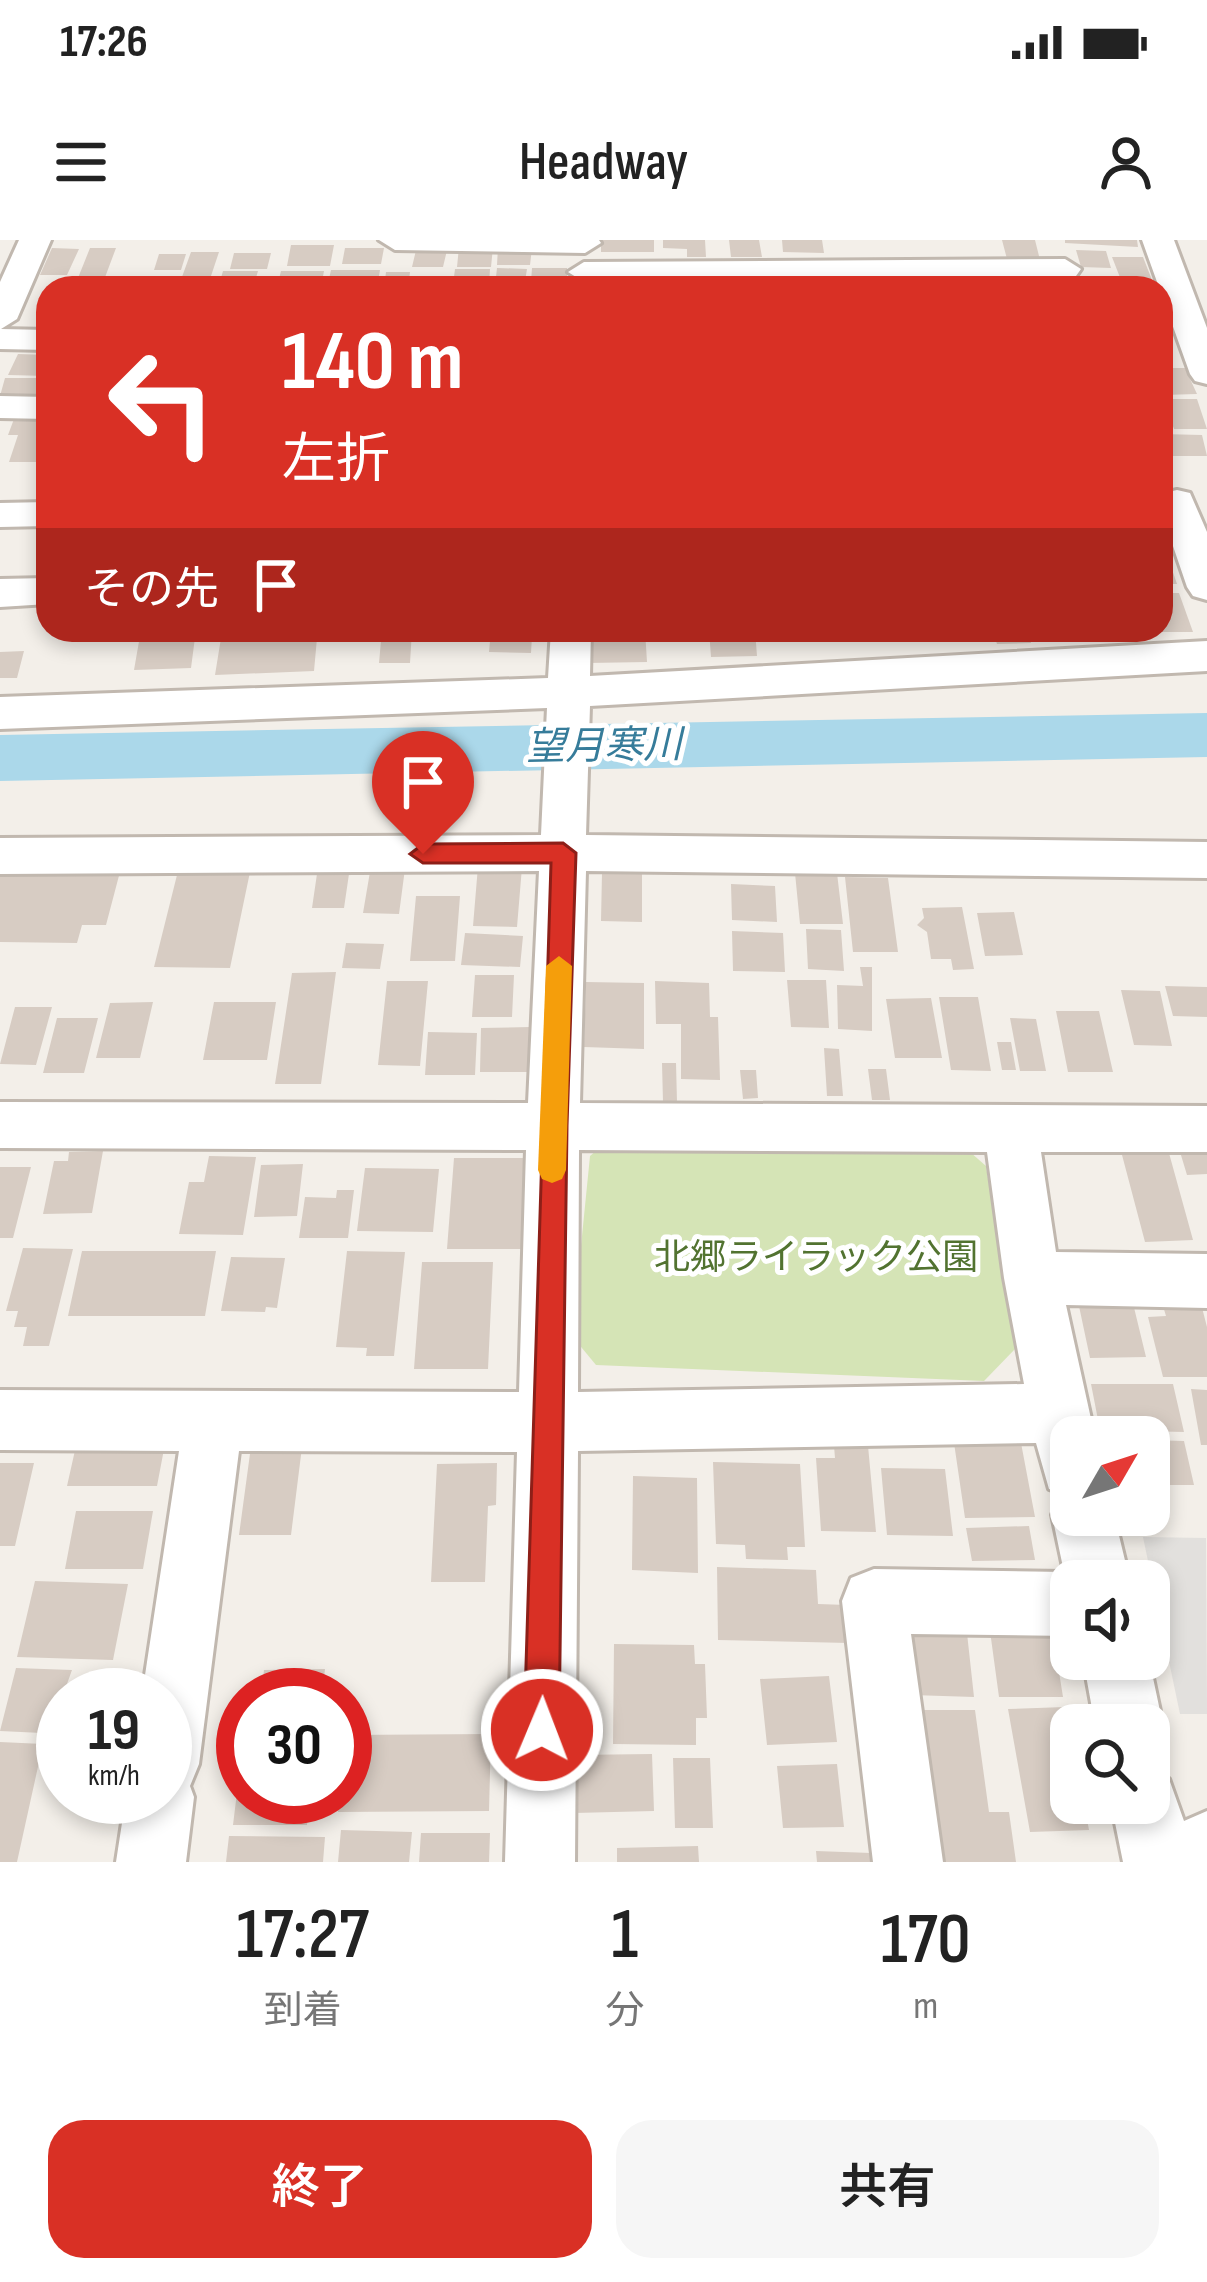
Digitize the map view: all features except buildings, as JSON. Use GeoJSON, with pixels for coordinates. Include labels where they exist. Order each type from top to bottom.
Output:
{"type":"FeatureCollection","features":[{"type":"Feature","properties":{"kind":"street"},"geometry":{"type":"LineString","coordinates":[[0,319],[35,240]]}},
{"type":"Feature","properties":{"kind":"street"},"geometry":{"type":"LineString","coordinates":[[395,240],[584,261],[1064,266]]}},
{"type":"Feature","properties":{"kind":"street"},"geometry":{"type":"LineString","coordinates":[[1158,240],[1171,276]]}},
{"type":"Feature","properties":{"kind":"street"},"geometry":{"type":"LineString","coordinates":[[1173,281],[1204,367]]}},
{"type":"Feature","properties":{"kind":"street"},"geometry":{"type":"LineString","coordinates":[[0,339],[36,340]]}},
{"type":"Feature","properties":{"kind":"street"},"geometry":{"type":"LineString","coordinates":[[1173,361],[1204,367]]}},
{"type":"Feature","properties":{"kind":"street"},"geometry":{"type":"LineString","coordinates":[[0,406],[36,408]]}},
{"type":"Feature","properties":{"kind":"street"},"geometry":{"type":"LineString","coordinates":[[1182,502],[1207,587]]}},
{"type":"Feature","properties":{"kind":"street"},"geometry":{"type":"LineString","coordinates":[[0,515],[36,514]]}},
{"type":"Feature","properties":{"kind":"street"},"geometry":{"type":"LineString","coordinates":[[0,558],[36,556]]}},
{"type":"Feature","properties":{"kind":"street"},"geometry":{"type":"LineString","coordinates":[[0,593],[36,592]]}},
{"type":"Feature","properties":{"kind":"street"},"geometry":{"type":"LineString","coordinates":[[540,1862],[553,1126],[571,642]]}},
{"type":"Feature","properties":{"kind":"street"},"geometry":{"type":"LineString","coordinates":[[0,713],[568,709],[1207,656]]}},
{"type":"Feature","properties":{"kind":"street"},"geometry":{"type":"LineString","coordinates":[[0,856],[564,836],[1207,860]]}},
{"type":"Feature","properties":{"kind":"street"},"geometry":{"type":"LineString","coordinates":[[0,1125],[1207,1129]]}},
{"type":"Feature","properties":{"kind":"street"},"geometry":{"type":"LineString","coordinates":[[1011,1130],[1032,1278],[1059,1416]]}},
{"type":"Feature","properties":{"kind":"street"},"geometry":{"type":"LineString","coordinates":[[1032,1278],[1207,1281]]}},
{"type":"Feature","properties":{"kind":"street"},"geometry":{"type":"LineString","coordinates":[[0,1420],[546,1422],[1050,1440]]}},
{"type":"Feature","properties":{"kind":"street"},"geometry":{"type":"LineString","coordinates":[[179,1668],[213,1424]]}},
{"type":"Feature","properties":{"kind":"street"},"geometry":{"type":"LineString","coordinates":[[908,1862],[874,1601],[1050,1604]]}},
{"type":"Feature","properties":{"kind":"street"},"geometry":{"type":"LineString","coordinates":[[151,1862],[156,1824]]}},
{"type":"Feature","properties":{"kind":"street"},"geometry":{"type":"LineString","coordinates":[[1150,1824],[1158,1862]]}},
{"type":"Feature","properties":{"kind":"street"},"geometry":{"type":"LineString","coordinates":[[1177,1862],[1207,1846]]}},
{"type":"Feature","properties":{"kind":"green space","name":"北郷ライラック公園"},"geometry":{"type":"Polygon","coordinates":[[[610,1139],[962,1145],[986,1166],[1015,1349],[984,1381],[596,1365],[572,1336],[590,1156],[610,1139]]]}},
{"type":"Feature","properties":{"kind":"shaded area"},"geometry":{"type":"Polygon","coordinates":[[[1143,1537],[1206,1538],[1207,1714],[1180,1714],[1170,1666],[1170,1560],[1148,1560],[1143,1537]]]}},
{"type":"Feature","properties":{"kind":"waterway","name":"望月寒川"},"geometry":{"type":"LineString","coordinates":[[0,758],[1207,735]]}},
{"type":"Feature","properties":{"kind":"slow traffic"},"geometry":{"type":"LineString","coordinates":[[552,1170],[559,966]]}},
{"type":"Feature","properties":{"kind":"route"},"geometry":{"type":"LineString","coordinates":[[423,854],[563,853],[542,1730]]}}]}
